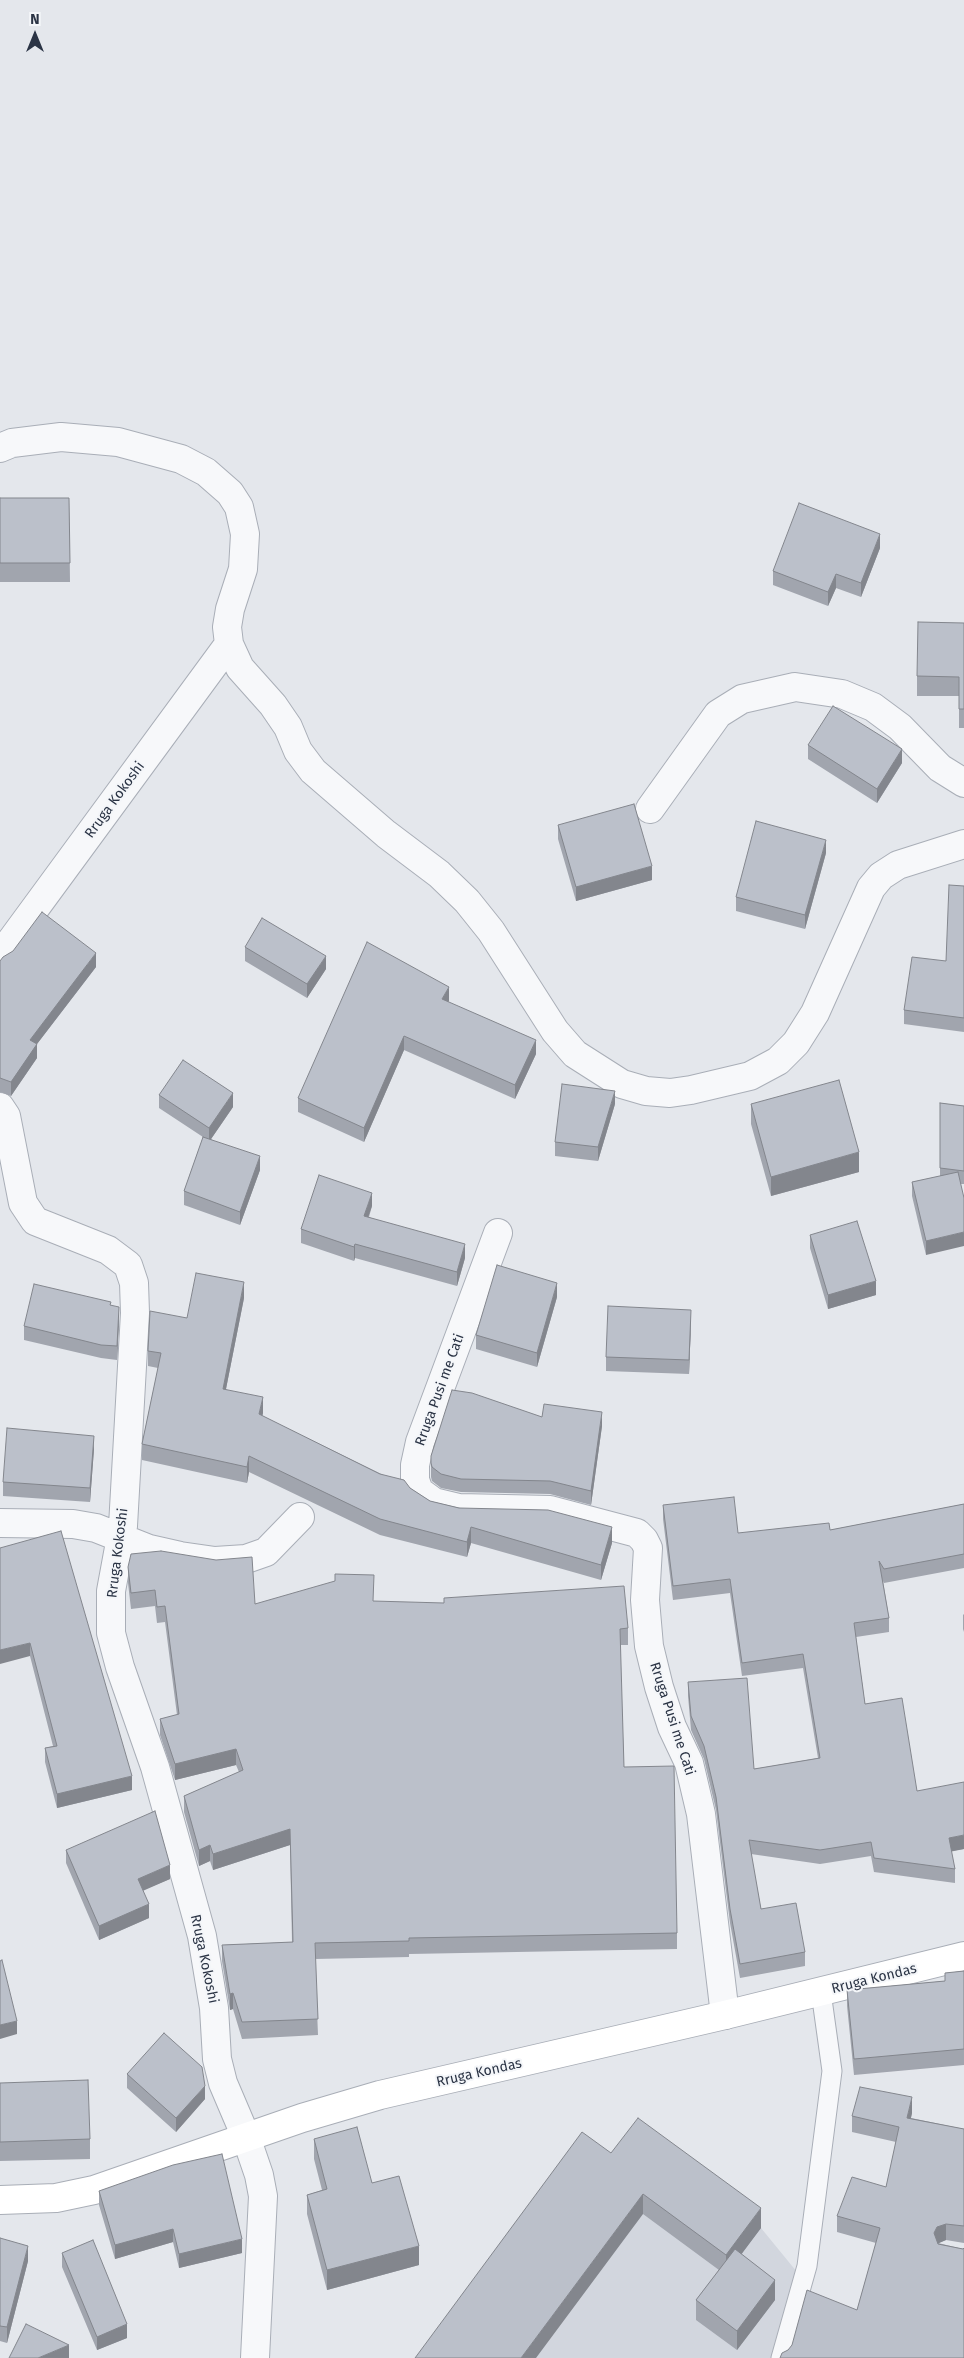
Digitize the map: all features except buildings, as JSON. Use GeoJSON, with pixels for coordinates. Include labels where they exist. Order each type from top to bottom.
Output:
{"type":"FeatureCollection","features":[{"type":"Feature","properties":{"kind":"street"},"geometry":{"type":"LineString","coordinates":[[0,448],[12,443],[61,437],[118,442],[181,459],[206,472],[230,494],[239,508],[245,534],[243,569],[230,609],[227,627],[229,644],[240,668],[273,705],[288,727],[298,751],[313,771],[386,834],[439,874],[467,901],[491,931],[556,1031],[575,1054],[622,1084],[646,1091],[670,1092],[726,1083],[750,1076],[778,1061],[796,1043],[815,1013],[871,888],[881,876],[898,865],[964,844]]}},
{"type":"Feature","properties":{"kind":"street","name":"Rruga Kokoshi"},"geometry":{"type":"LineString","coordinates":[[0,956],[229,644]]}},
{"type":"Feature","properties":{"kind":"street"},"geometry":{"type":"LineString","coordinates":[[650,809],[672,775],[718,714],[742,699],[795,687],[842,694],[874,707],[900,727],[940,768],[964,783]]}},
{"type":"Feature","properties":{"kind":"street","name":"Rruga Kokoshi"},"geometry":{"type":"LineString","coordinates":[[0,1108],[6,1116],[23,1203],[35,1221],[108,1250],[128,1265],[134,1283],[135,1322],[121,1538],[111,1591],[111,1633],[120,1667],[155,1767],[202,1936],[214,2008],[217,2058],[223,2083],[246,2137],[259,2175],[263,2196],[254,2358]]}},
{"type":"Feature","properties":{"kind":"street","name":"Rruga Pusi me Cati"},"geometry":{"type":"LineString","coordinates":[[498,1233],[420,1442],[415,1465],[415,1480],[419,1491],[434,1502],[459,1508],[550,1510],[637,1533],[644,1540],[648,1548],[645,1600],[649,1646],[669,1719],[689,1764],[701,1814],[725,2015]]}},
{"type":"Feature","properties":{"kind":"street"},"geometry":{"type":"LineString","coordinates":[[0,1523],[44,1522],[74,1524],[96,1528],[121,1538],[180,1556],[215,1561],[246,1559],[266,1552],[300,1517]]}},
{"type":"Feature","properties":{"kind":"street","name":"Rruga Kondas"},"geometry":{"type":"LineString","coordinates":[[0,2200],[56,2198],[94,2190],[302,2118],[380,2095],[725,2015],[964,1956]]}},
{"type":"Feature","properties":{"kind":"lane"},"geometry":{"type":"LineString","coordinates":[[781,2358],[807,2266],[832,2071],[821,1992]]}},
{"type":"Feature","properties":{"kind":"shaded area"},"geometry":{"type":"Polygon","coordinates":[[[638,2137],[761,2228],[797,2272],[773,2358],[429,2358],[611,2173],[638,2137]]]}}]}
